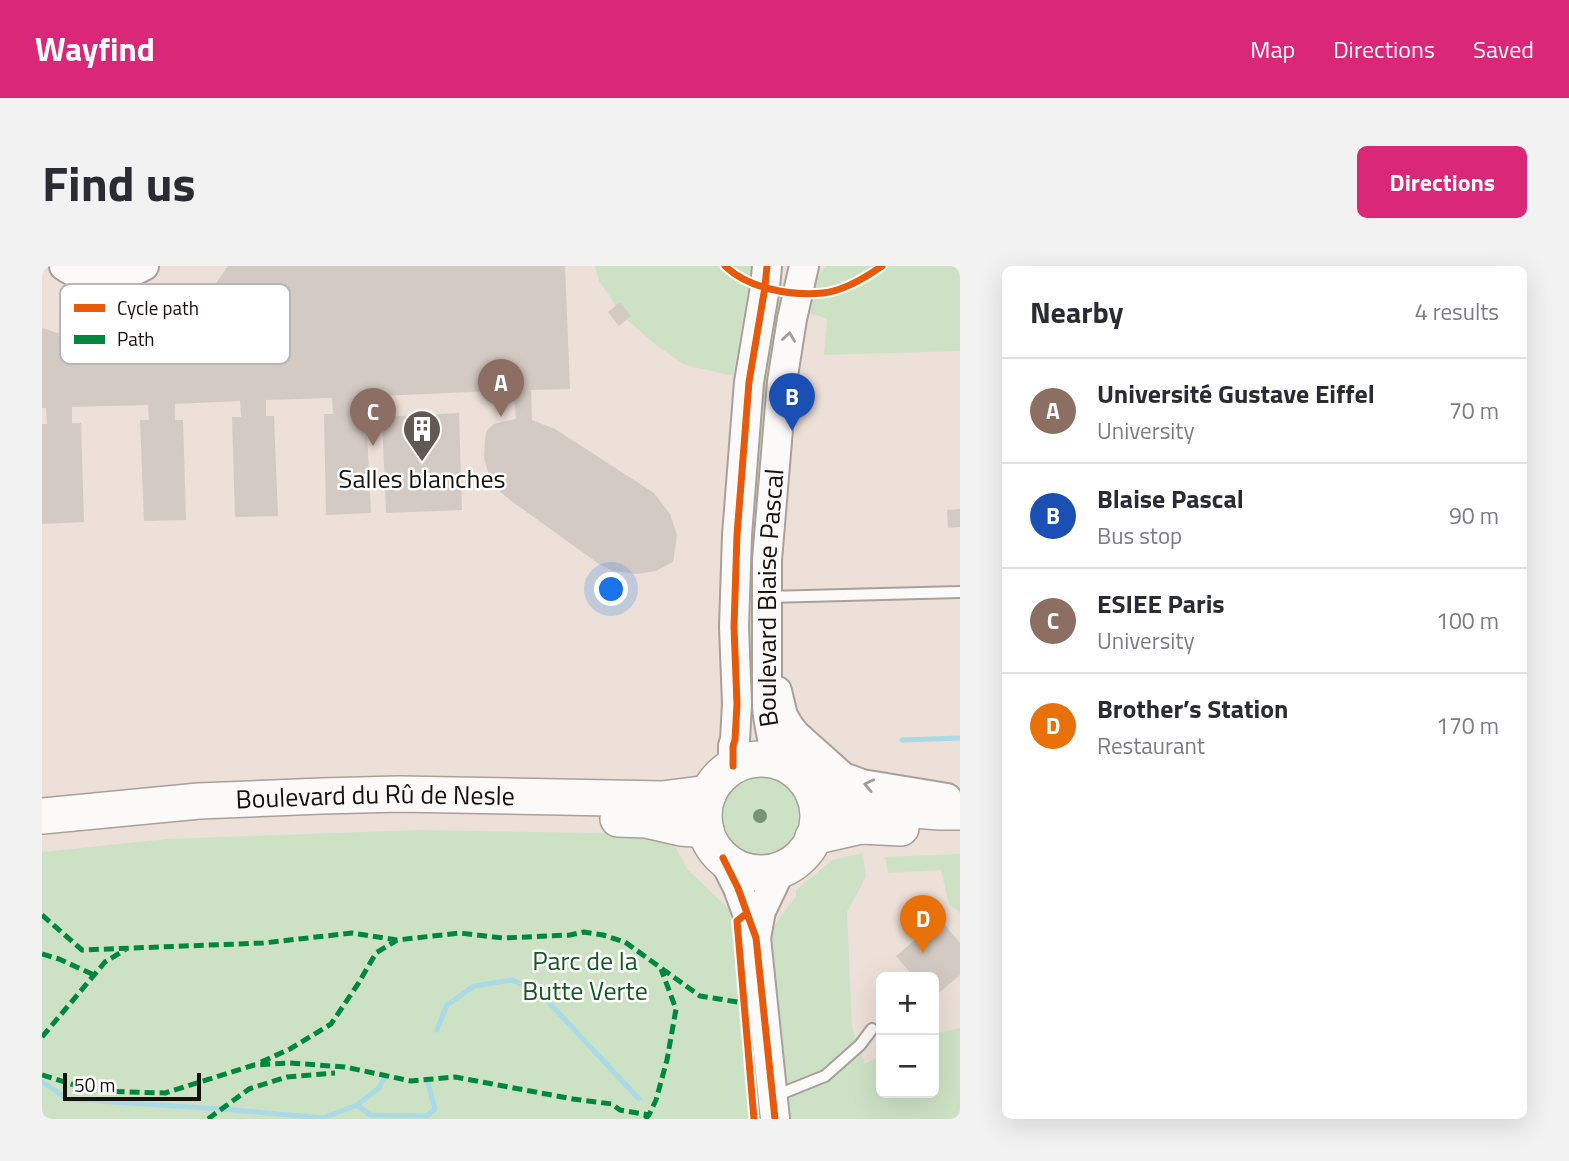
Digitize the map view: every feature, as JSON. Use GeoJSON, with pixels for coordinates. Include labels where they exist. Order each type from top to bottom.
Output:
{"type":"FeatureCollection","features":[{"type":"Feature","properties":{"kind":"main road"},"geometry":{"type":"LineString","coordinates":[[42,835],[204,819],[326,814],[424,812],[646,820],[681,828],[714,844],[734,866],[746,871],[764,873],[780,869],[797,860],[813,837],[817,818],[814,796],[804,779],[789,766],[776,761],[753,760],[733,766],[717,779],[704,810],[714,844]]}},
{"type":"Feature","properties":{"kind":"main road","name":"Boulevard du Rû de Nesle"},"geometry":{"type":"LineString","coordinates":[[42,816],[199,801],[322,796],[400,794],[662,799],[709,793]]}},
{"type":"Feature","properties":{"kind":"main road"},"geometry":{"type":"LineString","coordinates":[[814,796],[834,796],[846,802],[886,808],[960,812]]}},
{"type":"Feature","properties":{"kind":"main road"},"geometry":{"type":"LineString","coordinates":[[813,837],[861,826],[960,830]]}},
{"type":"Feature","properties":{"kind":"street"},"geometry":{"type":"LineString","coordinates":[[64,266],[94,278],[119,277],[144,266]]}},
{"type":"Feature","properties":{"kind":"street","name":"Boulevard Blaise Pascal"},"geometry":{"type":"LineString","coordinates":[[733,766],[736,716],[734,627],[737,535],[749,382],[767,266]]}},
{"type":"Feature","properties":{"kind":"street","name":"Boulevard Blaise Pascal"},"geometry":{"type":"LineString","coordinates":[[776,761],[768,724],[767,560],[782,382],[804,266]]}},
{"type":"Feature","properties":{"kind":"street"},"geometry":{"type":"LineString","coordinates":[[767,610],[775,683],[783,716],[806,743],[843,777],[862,784],[960,800]]}},
{"type":"Feature","properties":{"kind":"street"},"geometry":{"type":"LineString","coordinates":[[714,844],[738,888],[756,938],[774,1108]]}},
{"type":"Feature","properties":{"kind":"street"},"geometry":{"type":"LineString","coordinates":[[756,938],[761,911],[780,869]]}},
{"type":"Feature","properties":{"kind":"lane"},"geometry":{"type":"LineString","coordinates":[[767,610],[960,592]]}},
{"type":"Feature","properties":{"kind":"lane"},"geometry":{"type":"LineString","coordinates":[[774,1108],[825,1076],[860,1045],[872,1029]]}},
{"type":"Feature","properties":{"kind":"green space"},"geometry":{"type":"Polygon","coordinates":[[[595,266],[752,266],[733,376],[685,365],[657,346],[623,316],[599,281],[595,266]]]}},
{"type":"Feature","properties":{"kind":"green space"},"geometry":{"type":"Polygon","coordinates":[[[826,266],[960,266],[960,351],[824,355],[827,319],[809,314],[815,280],[826,266]]]}},
{"type":"Feature","properties":{"kind":"green space"},"geometry":{"type":"Polygon","coordinates":[[[776,299],[787,302],[761,713],[745,714],[750,462],[776,299]]]}},
{"type":"Feature","properties":{"kind":"green space"},"geometry":{"type":"Polygon","coordinates":[[[759,772],[783,779],[795,791],[802,815],[795,839],[783,851],[759,858],[735,851],[723,839],[716,815],[723,791],[735,779],[759,772]]]}},
{"type":"Feature","properties":{"kind":"green space","name":"Parc de la Butte Verte"},"geometry":{"type":"Polygon","coordinates":[[[418,830],[652,834],[676,848],[688,870],[730,910],[750,1119],[42,1119],[42,852],[167,839],[418,830]]]}},
{"type":"Feature","properties":{"kind":"green space"},"geometry":{"type":"Polygon","coordinates":[[[863,853],[866,877],[847,912],[852,1028],[865,1064],[876,1058],[876,1098],[939,1098],[939,1033],[960,1028],[960,1119],[787,1119],[769,933],[796,896],[796,890],[832,860],[863,853]]]}},
{"type":"Feature","properties":{"kind":"green space"},"geometry":{"type":"Polygon","coordinates":[[[960,854],[960,913],[949,904],[941,870],[888,873],[885,857],[960,854]]]}},
{"type":"Feature","properties":{"kind":"building"},"geometry":{"type":"Polygon","coordinates":[[[228,266],[565,266],[570,389],[531,390],[532,420],[555,429],[654,493],[670,514],[677,535],[673,562],[656,571],[637,574],[613,571],[599,564],[497,489],[484,458],[485,439],[487,430],[494,424],[516,419],[514,390],[358,397],[358,412],[366,412],[371,513],[326,515],[324,414],[333,414],[332,398],[266,400],[266,416],[274,416],[278,516],[235,517],[232,417],[241,417],[240,401],[175,404],[175,420],[183,420],[186,520],[144,521],[140,420],[149,420],[148,405],[72,407],[72,423],[81,423],[84,522],[42,524],[42,424],[47,424],[46,408],[42,408],[42,328],[60,334],[60,364],[290,364],[290,284],[216,284],[228,266]]]}},
{"type":"Feature","properties":{"kind":"building"},"geometry":{"type":"Polygon","coordinates":[[[620,302],[631,316],[619,326],[608,312],[620,302]]]}},
{"type":"Feature","properties":{"kind":"building","name":"Salles blanches"},"geometry":{"type":"Polygon","coordinates":[[[459,413],[462,510],[386,513],[382,417],[459,413]]]}},
{"type":"Feature","properties":{"kind":"building"},"geometry":{"type":"Polygon","coordinates":[[[960,509],[960,527],[948,528],[947,510],[960,509]]]}},
{"type":"Feature","properties":{"kind":"building"},"geometry":{"type":"Polygon","coordinates":[[[940,919],[960,943],[960,975],[939,993],[939,972],[910,972],[896,956],[940,919]]]}},
{"type":"Feature","properties":{"kind":"waterway"},"geometry":{"type":"LineString","coordinates":[[902,740],[960,738]]}},
{"type":"Feature","properties":{"kind":"waterway"},"geometry":{"type":"LineString","coordinates":[[437,1030],[447,1005],[474,986],[512,980],[541,994],[639,1099]]}},
{"type":"Feature","properties":{"kind":"waterway"},"geometry":{"type":"LineString","coordinates":[[42,1082],[68,1099],[323,1118],[357,1105],[379,1088],[384,1078]]}},
{"type":"Feature","properties":{"kind":"waterway"},"geometry":{"type":"LineString","coordinates":[[357,1105],[370,1115],[427,1116],[435,1109],[427,1079]]}},
{"type":"Feature","properties":{"kind":"marked path"},"geometry":{"type":"LineString","coordinates":[[42,915],[82,950],[263,943],[352,933],[397,940],[460,933],[503,938],[584,932],[625,942],[700,996],[744,1003]]}},
{"type":"Feature","properties":{"kind":"marked path"},"geometry":{"type":"LineString","coordinates":[[261,1062],[290,1049],[331,1024],[376,953],[397,940]]}},
{"type":"Feature","properties":{"kind":"marked path"},"geometry":{"type":"LineString","coordinates":[[42,1037],[105,962],[126,949]]}},
{"type":"Feature","properties":{"kind":"marked path"},"geometry":{"type":"LineString","coordinates":[[42,954],[94,975]]}},
{"type":"Feature","properties":{"kind":"marked path"},"geometry":{"type":"LineString","coordinates":[[645,1119],[656,1100],[667,1060],[676,1009],[661,969]]}},
{"type":"Feature","properties":{"kind":"marked path"},"geometry":{"type":"LineString","coordinates":[[42,1075],[94,1091],[165,1093],[254,1065],[290,1063],[345,1067],[411,1081],[455,1077],[612,1104],[620,1110],[649,1115]]}},
{"type":"Feature","properties":{"kind":"marked path"},"geometry":{"type":"LineString","coordinates":[[208,1119],[249,1089],[287,1077],[335,1073]]}},
{"type":"Feature","properties":{"kind":"cycle path"},"geometry":{"type":"LineString","coordinates":[[725,266],[758,285],[784,292],[811,294],[846,287],[882,266]]}},
{"type":"Feature","properties":{"kind":"cycle path"},"geometry":{"type":"LineString","coordinates":[[733,766],[737,704],[734,627],[737,535],[749,382],[767,266]]}},
{"type":"Feature","properties":{"kind":"cycle path"},"geometry":{"type":"LineString","coordinates":[[723,858],[738,888],[756,938],[775,1119]]}},
{"type":"Feature","properties":{"kind":"cycle path"},"geometry":{"type":"LineString","coordinates":[[747,913],[737,921],[754,1119]]}},
{"type":"Feature","properties":{"kind":"place","name":"Université Gustave Eiffel"},"geometry":{"type":"Point","coordinates":[501,417]}},
{"type":"Feature","properties":{"kind":"place","name":"Blaise Pascal"},"geometry":{"type":"Point","coordinates":[792,431]}},
{"type":"Feature","properties":{"kind":"place","name":"ESIEE Paris"},"geometry":{"type":"Point","coordinates":[373,446]}},
{"type":"Feature","properties":{"kind":"place","name":"Salles blanches"},"geometry":{"type":"Point","coordinates":[422,463]}},
{"type":"Feature","properties":{"kind":"place","name":"Brother’s Station"},"geometry":{"type":"Point","coordinates":[923,953]}}]}
